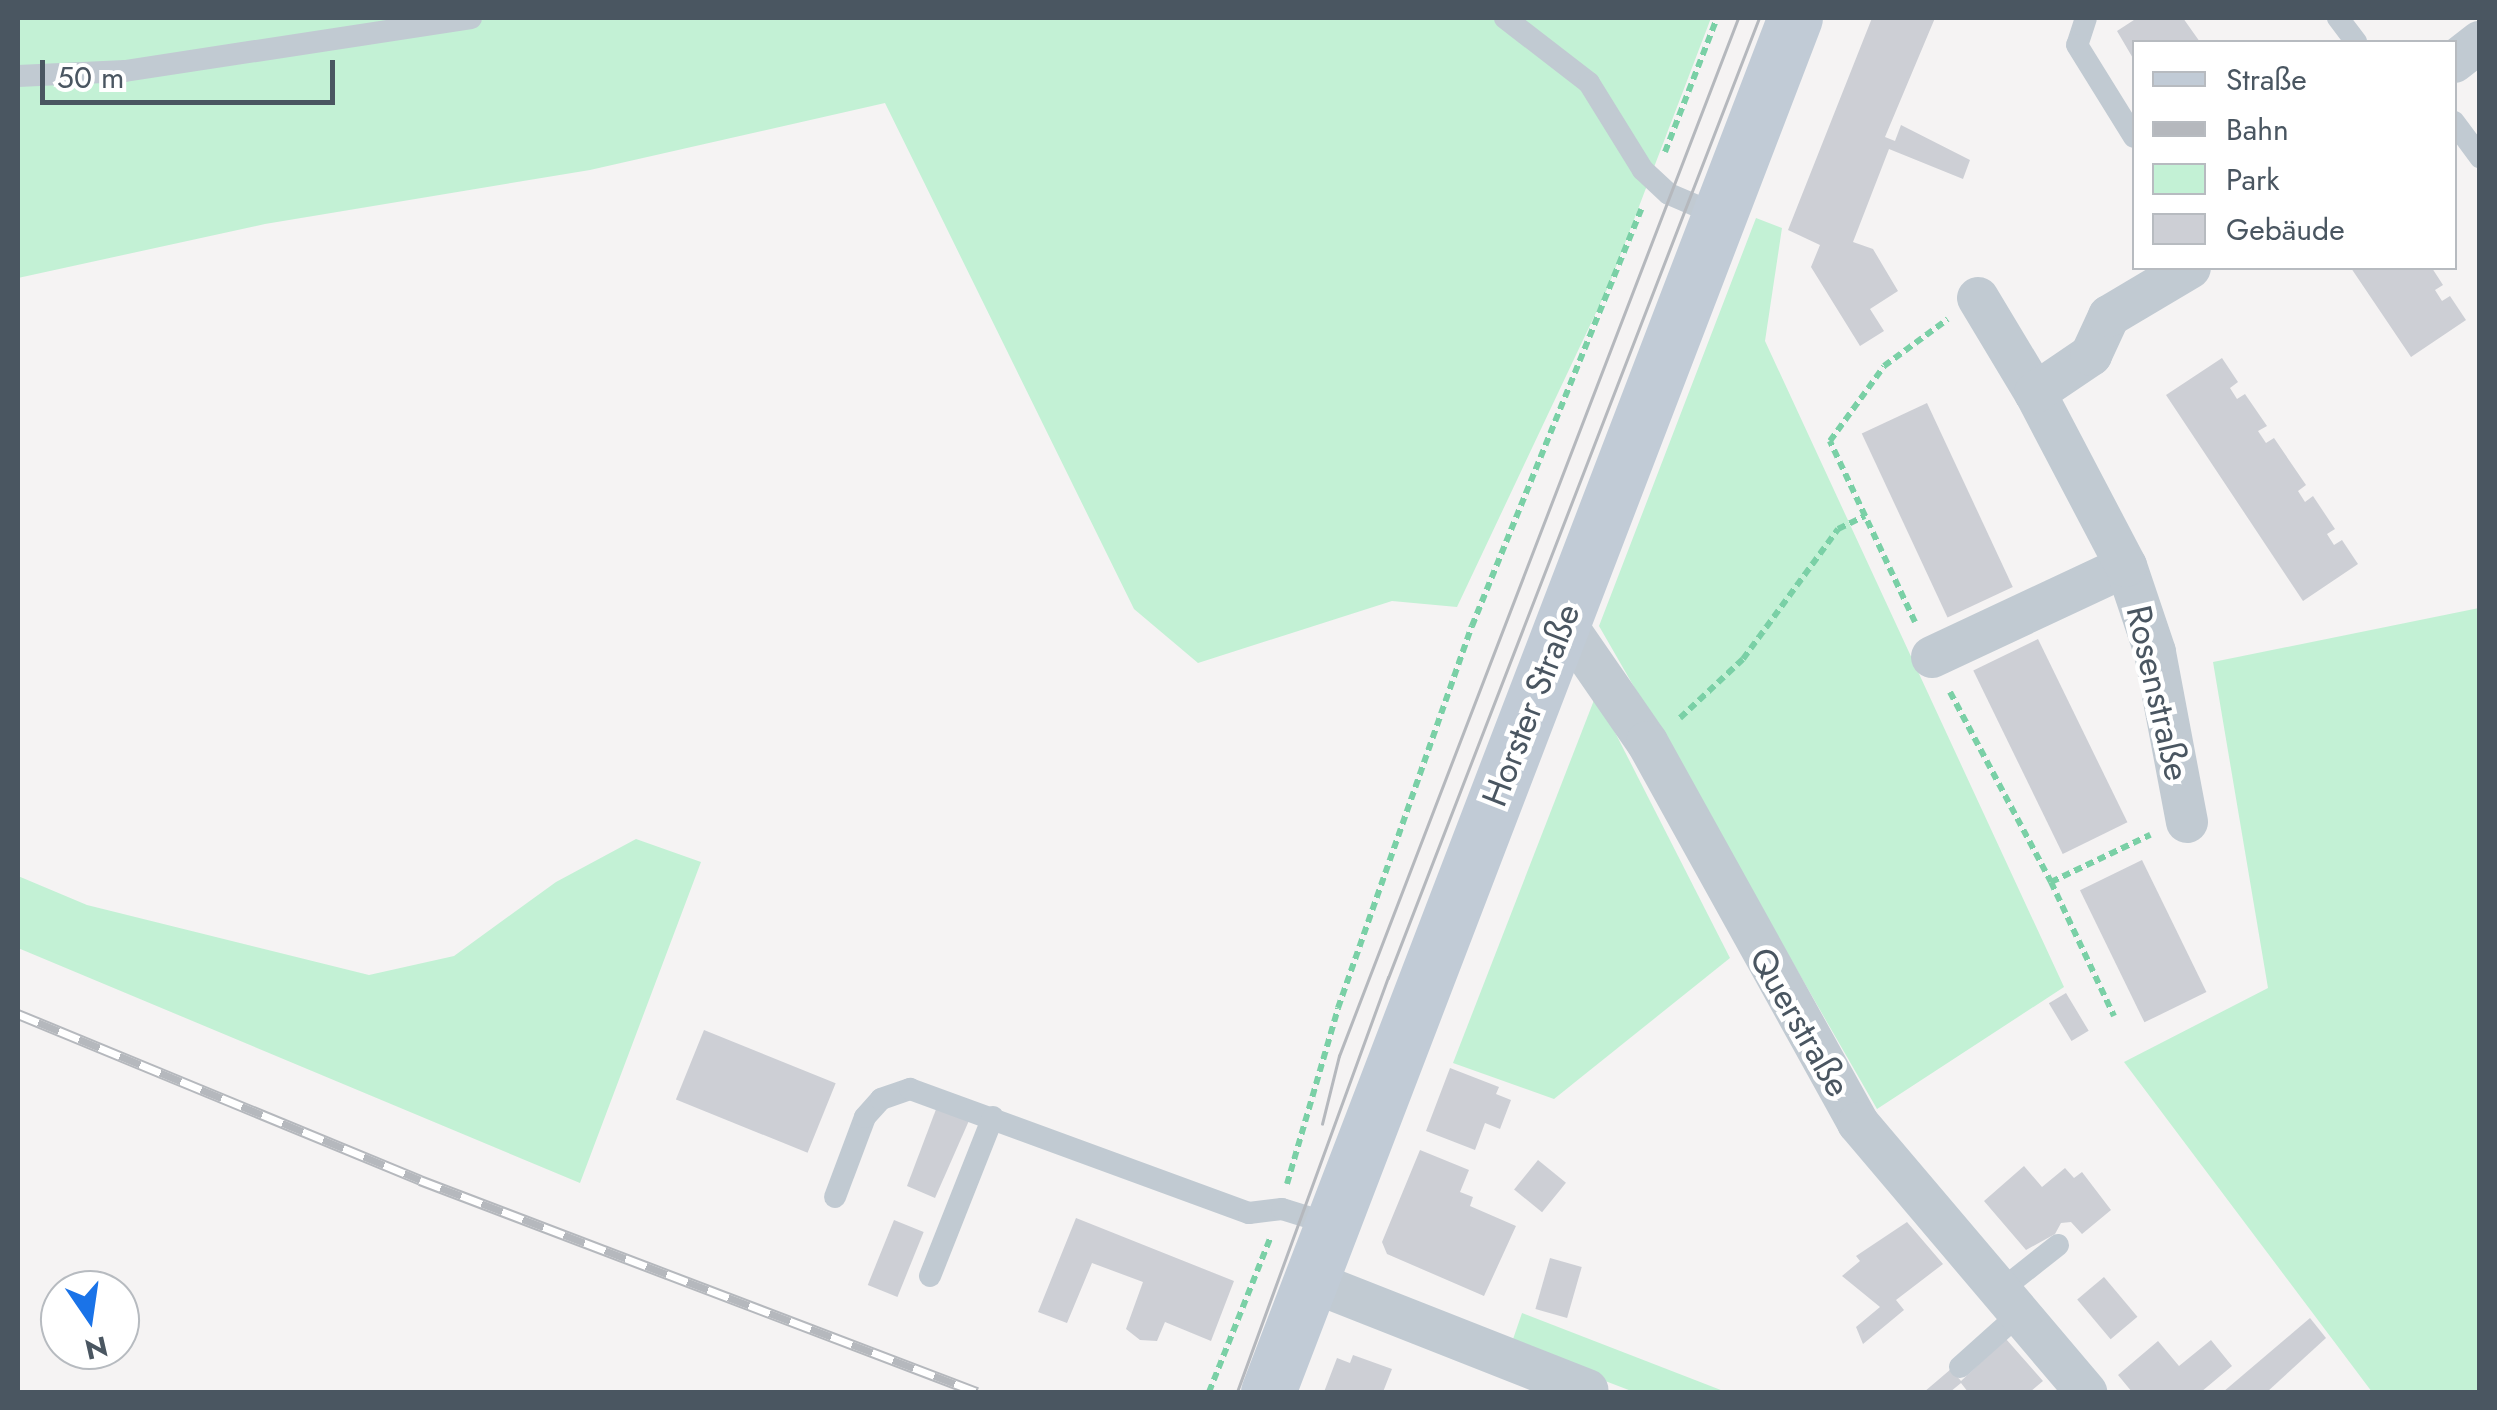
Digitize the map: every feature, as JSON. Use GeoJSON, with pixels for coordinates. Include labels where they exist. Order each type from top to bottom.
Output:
{"type":"FeatureCollection","features":[{"type":"Feature","properties":{"kind":"main road","name":"Horster Straße"},"geometry":{"type":"LineString","coordinates":[[1268,1392],[1336,1226],[1562,620],[1795,18]]}},
{"type":"Feature","properties":{"kind":"street"},"geometry":{"type":"LineString","coordinates":[[2457,60],[2480,42]]}},
{"type":"Feature","properties":{"kind":"street"},"geometry":{"type":"LineString","coordinates":[[2035,393],[2091,356],[2110,316],[2187,270]]}},
{"type":"Feature","properties":{"kind":"street","name":"Rosenstraße"},"geometry":{"type":"LineString","coordinates":[[1978,298],[2035,393],[2126,566],[2155,652],[2187,822]]}},
{"type":"Feature","properties":{"kind":"street","name":"Rosenstraße"},"geometry":{"type":"LineString","coordinates":[[1932,657],[2126,566]]}},
{"type":"Feature","properties":{"kind":"street","name":"Querstraße"},"geometry":{"type":"LineString","coordinates":[[1562,620],[1647,742],[1858,1124],[2086,1392]]}},
{"type":"Feature","properties":{"kind":"street"},"geometry":{"type":"LineString","coordinates":[[1313,1282],[1590,1391]]}},
{"type":"Feature","properties":{"kind":"lane"},"geometry":{"type":"LineString","coordinates":[[18,76],[125,71],[472,18]]}},
{"type":"Feature","properties":{"kind":"lane"},"geometry":{"type":"LineString","coordinates":[[1505,18],[1588,83],[1654,180],[1687,204],[1718,215]]}},
{"type":"Feature","properties":{"kind":"lane"},"geometry":{"type":"LineString","coordinates":[[2086,18],[2077,46],[2132,134]]}},
{"type":"Feature","properties":{"kind":"lane"},"geometry":{"type":"LineString","coordinates":[[2338,18],[2354,40]]}},
{"type":"Feature","properties":{"kind":"lane"},"geometry":{"type":"LineString","coordinates":[[2457,126],[2480,157]]}},
{"type":"Feature","properties":{"kind":"lane"},"geometry":{"type":"LineString","coordinates":[[836,1197],[854,1140],[881,1099],[910,1089],[1249,1213],[1336,1226]]}},
{"type":"Feature","properties":{"kind":"lane"},"geometry":{"type":"LineString","coordinates":[[930,1276],[993,1117]]}},
{"type":"Feature","properties":{"kind":"lane"},"geometry":{"type":"LineString","coordinates":[[1960,1367],[2058,1245]]}},
{"type":"Feature","properties":{"kind":"path"},"geometry":{"type":"LineString","coordinates":[[1209,1392],[1279,1216],[1320,1064],[1472,626],[1717,18]]}},
{"type":"Feature","properties":{"kind":"path"},"geometry":{"type":"LineString","coordinates":[[1647,742],[1744,659],[1838,529],[1865,516]]}},
{"type":"Feature","properties":{"kind":"path"},"geometry":{"type":"LineString","coordinates":[[2052,882],[2187,822]]}},
{"type":"Feature","properties":{"kind":"green space"},"geometry":{"type":"Polygon","coordinates":[[[18,18],[1711,18],[1609,285],[1457,607],[1392,601],[1198,663],[1134,609],[885,103],[590,170],[265,224],[18,278],[18,18]]]}},
{"type":"Feature","properties":{"kind":"green space"},"geometry":{"type":"Polygon","coordinates":[[[1756,218],[1782,228],[1765,341],[2064,987],[1877,1109],[1599,626],[1756,218]]]}},
{"type":"Feature","properties":{"kind":"green space"},"geometry":{"type":"Polygon","coordinates":[[[2479,608],[2479,1392],[2372,1392],[2124,1062],[2268,988],[2213,662],[2479,608]]]}},
{"type":"Feature","properties":{"kind":"green space"},"geometry":{"type":"Polygon","coordinates":[[[1596,695],[1730,958],[1554,1099],[1453,1063],[1596,695]]]}},
{"type":"Feature","properties":{"kind":"green space"},"geometry":{"type":"Polygon","coordinates":[[[636,839],[701,862],[580,1183],[18,948],[18,876],[87,905],[369,975],[454,956],[556,882],[636,839]]]}},
{"type":"Feature","properties":{"kind":"green space"},"geometry":{"type":"Polygon","coordinates":[[[1522,1313],[1726,1392],[1634,1392],[1511,1345],[1522,1313]]]}},
{"type":"Feature","properties":{"kind":"building"},"geometry":{"type":"Polygon","coordinates":[[[1872,18],[1935,18],[1885,137],[1895,141],[1901,125],[1970,160],[1963,179],[1889,149],[1853,242],[1873,249],[1898,291],[1870,309],[1884,331],[1860,346],[1811,267],[1820,245],[1788,230],[1872,18]]]}},
{"type":"Feature","properties":{"kind":"building"},"geometry":{"type":"Polygon","coordinates":[[[2137,18],[2183,18],[2199,40],[2132,40],[2132,57],[2117,31],[2137,18]]]}},
{"type":"Feature","properties":{"kind":"building"},"geometry":{"type":"Polygon","coordinates":[[[2352,270],[2433,270],[2443,285],[2435,290],[2442,301],[2450,296],[2466,320],[2411,357],[2352,270]]]}},
{"type":"Feature","properties":{"kind":"building"},"geometry":{"type":"Polygon","coordinates":[[[2222,358],[2238,382],[2230,388],[2237,399],[2245,394],[2267,426],[2258,431],[2266,443],[2274,438],[2306,485],[2298,491],[2305,502],[2313,496],[2335,529],[2327,534],[2334,545],[2342,540],[2358,564],[2303,601],[2166,395],[2222,358]]]}},
{"type":"Feature","properties":{"kind":"building"},"geometry":{"type":"Polygon","coordinates":[[[1927,403],[2013,587],[1948,617],[1862,433],[1927,403]]]}},
{"type":"Feature","properties":{"kind":"building"},"geometry":{"type":"Polygon","coordinates":[[[2038,639],[2127,822],[2063,854],[1973,671],[2038,639]]]}},
{"type":"Feature","properties":{"kind":"building"},"geometry":{"type":"Polygon","coordinates":[[[2142,860],[2206,992],[2144,1022],[2080,890],[2142,860]]]}},
{"type":"Feature","properties":{"kind":"building"},"geometry":{"type":"Polygon","coordinates":[[[2066,993],[2089,1031],[2072,1041],[2049,1003],[2066,993]]]}},
{"type":"Feature","properties":{"kind":"building"},"geometry":{"type":"Polygon","coordinates":[[[704,1030],[836,1083],[808,1153],[676,1100],[704,1030]]]}},
{"type":"Feature","properties":{"kind":"building"},"geometry":{"type":"Polygon","coordinates":[[[1450,1068],[1499,1087],[1496,1094],[1511,1100],[1500,1129],[1485,1123],[1475,1150],[1426,1131],[1450,1068]]]}},
{"type":"Feature","properties":{"kind":"building"},"geometry":{"type":"Polygon","coordinates":[[[938,1104],[971,1116],[935,1198],[907,1186],[938,1104]]]}},
{"type":"Feature","properties":{"kind":"building"},"geometry":{"type":"Polygon","coordinates":[[[1420,1150],[1469,1170],[1460,1192],[1473,1197],[1470,1206],[1516,1226],[1484,1296],[1387,1254],[1382,1242],[1420,1150]]]}},
{"type":"Feature","properties":{"kind":"building"},"geometry":{"type":"Polygon","coordinates":[[[1538,1160],[1566,1183],[1542,1212],[1514,1190],[1538,1160]]]}},
{"type":"Feature","properties":{"kind":"building"},"geometry":{"type":"Polygon","coordinates":[[[2024,1166],[2042,1187],[2065,1168],[2074,1178],[2082,1172],[2111,1210],[2082,1234],[2071,1222],[2061,1223],[2055,1234],[2026,1250],[1984,1201],[2024,1166]]]}},
{"type":"Feature","properties":{"kind":"building"},"geometry":{"type":"Polygon","coordinates":[[[1076,1218],[1234,1281],[1211,1341],[1165,1322],[1157,1341],[1140,1340],[1126,1329],[1143,1282],[1092,1263],[1067,1323],[1038,1312],[1076,1218]]]}},
{"type":"Feature","properties":{"kind":"building"},"geometry":{"type":"Polygon","coordinates":[[[894,1220],[924,1232],[897,1297],[868,1285],[894,1220]]]}},
{"type":"Feature","properties":{"kind":"building"},"geometry":{"type":"Polygon","coordinates":[[[1907,1222],[1943,1264],[1896,1300],[1904,1310],[1863,1344],[1856,1327],[1880,1307],[1842,1276],[1860,1261],[1856,1256],[1907,1222]]]}},
{"type":"Feature","properties":{"kind":"building"},"geometry":{"type":"Polygon","coordinates":[[[1550,1258],[1582,1267],[1567,1318],[1535,1309],[1550,1258]]]}},
{"type":"Feature","properties":{"kind":"building"},"geometry":{"type":"Polygon","coordinates":[[[2104,1277],[2137,1317],[2111,1339],[2077,1299],[2104,1277]]]}},
{"type":"Feature","properties":{"kind":"building"},"geometry":{"type":"Polygon","coordinates":[[[2310,1318],[2326,1338],[2267,1392],[2223,1392],[2310,1318]]]}},
{"type":"Feature","properties":{"kind":"building"},"geometry":{"type":"Polygon","coordinates":[[[2006,1339],[2043,1381],[2030,1392],[1968,1392],[1961,1383],[1950,1392],[1924,1392],[1951,1369],[1961,1381],[2006,1339]]]}},
{"type":"Feature","properties":{"kind":"building"},"geometry":{"type":"Polygon","coordinates":[[[2211,1340],[2232,1366],[2201,1392],[2132,1392],[2118,1375],[2158,1341],[2179,1366],[2211,1340]]]}},
{"type":"Feature","properties":{"kind":"building"},"geometry":{"type":"Polygon","coordinates":[[[1353,1355],[1392,1369],[1383,1392],[1324,1392],[1337,1358],[1350,1363],[1353,1355]]]}},
{"type":"Feature","properties":{"kind":"tram line"},"geometry":{"type":"LineString","coordinates":[[1322,1124],[1339,1056],[1738,18]]}},
{"type":"Feature","properties":{"kind":"tram line"},"geometry":{"type":"LineString","coordinates":[[1237,1392],[1388,978],[1759,18]]}},
{"type":"Feature","properties":{"kind":"railway"},"geometry":{"type":"LineString","coordinates":[[18,1014],[420,1180],[977,1392]]}}]}
